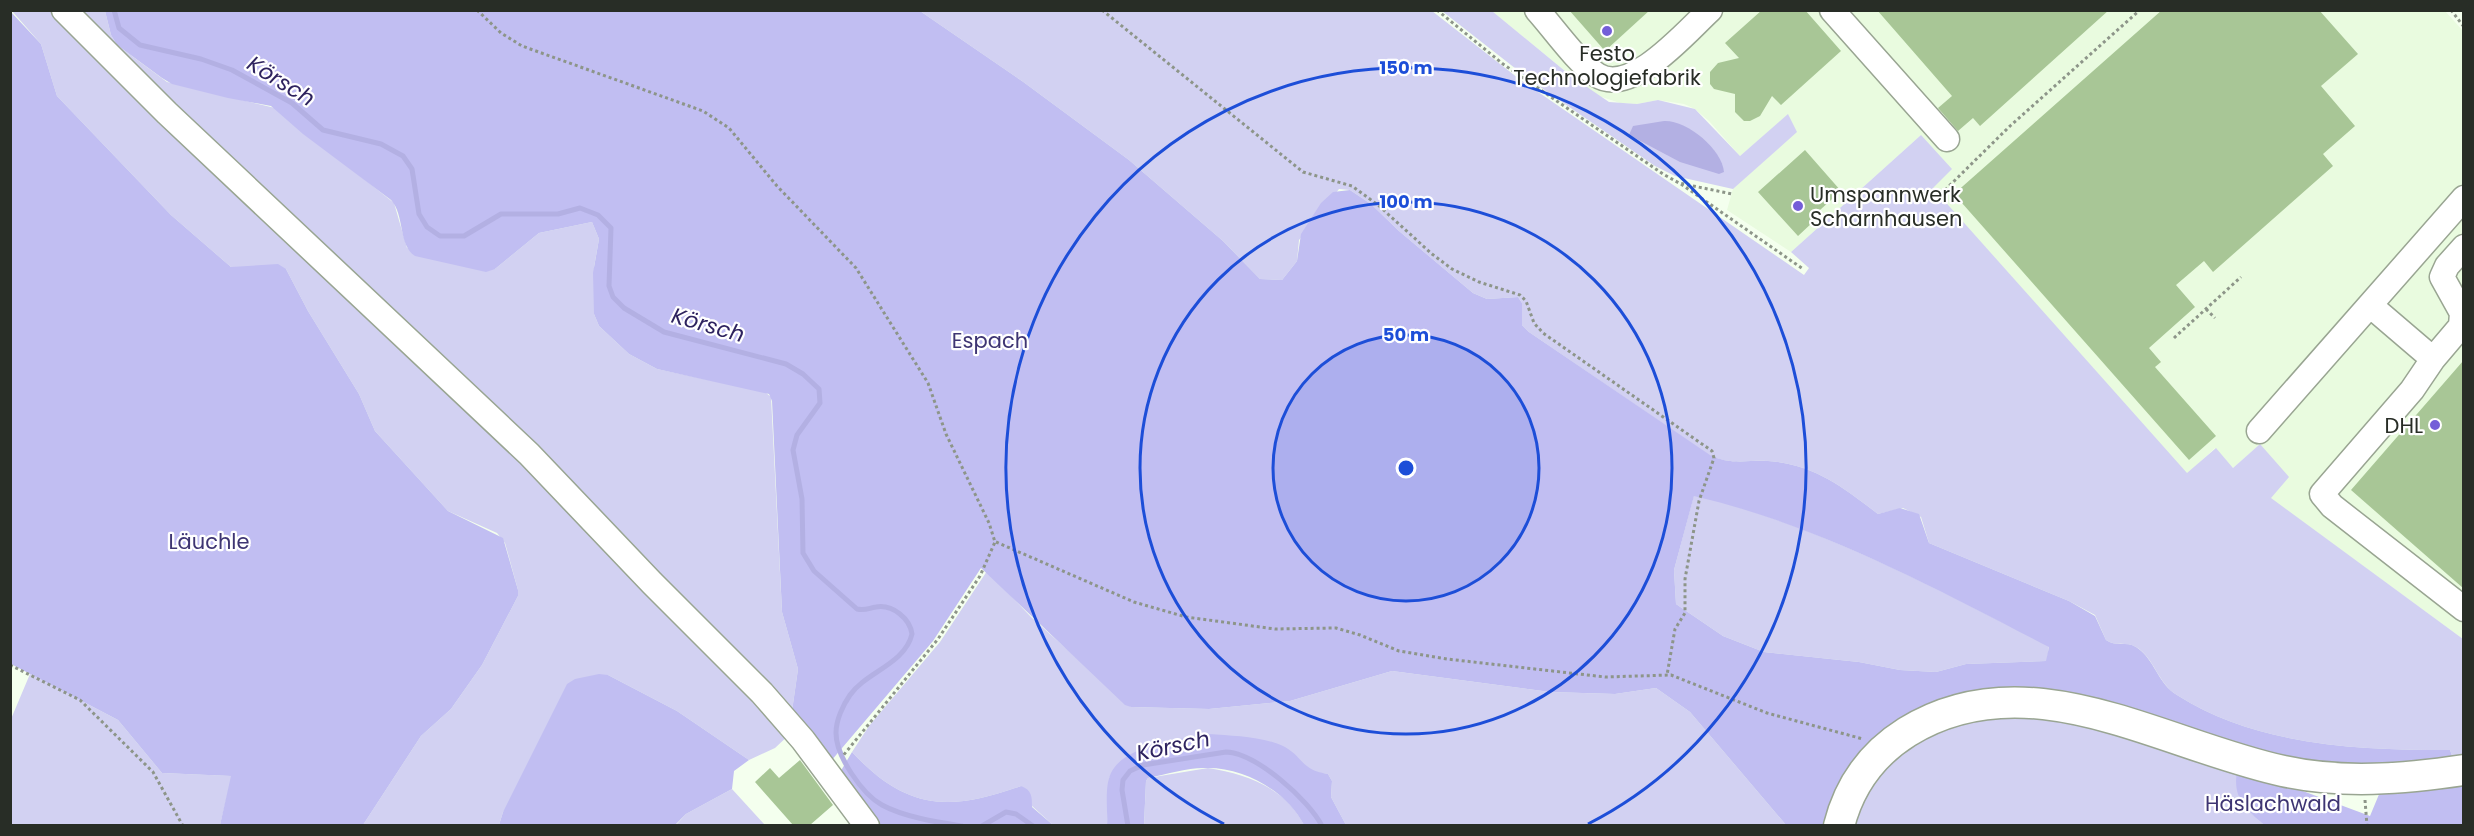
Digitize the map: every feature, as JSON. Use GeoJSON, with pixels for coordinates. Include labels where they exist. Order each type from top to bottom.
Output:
{"type":"FeatureCollection","features":[{"type":"Feature","properties":{"kind":"main road"},"geometry":{"type":"LineString","coordinates":[[1839,825],[1855,785],[1882,751],[1913,728],[1941,715],[1975,706],[2026,703],[2067,707],[2104,716],[2264,767],[2304,775],[2365,780],[2463,770]]}},
{"type":"Feature","properties":{"kind":"lane"},"geometry":{"type":"LineString","coordinates":[[64,10],[216,159],[529,454],[652,583],[762,693],[799,735],[867,825]]}},
{"type":"Feature","properties":{"kind":"lane"},"geometry":{"type":"LineString","coordinates":[[1537,10],[1592,71],[1604,78],[1617,81],[1639,73],[1710,10]]}},
{"type":"Feature","properties":{"kind":"lane"},"geometry":{"type":"LineString","coordinates":[[1832,10],[1947,139]]}},
{"type":"Feature","properties":{"kind":"lane"},"geometry":{"type":"LineString","coordinates":[[2259,431],[2371,306],[2463,198]]}},
{"type":"Feature","properties":{"kind":"lane"},"geometry":{"type":"LineString","coordinates":[[2463,247],[2447,266],[2442,277],[2445,287],[2462,313],[2463,324],[2433,359],[2412,390],[2322,494],[2332,506],[2463,609]]}},
{"type":"Feature","properties":{"kind":"lane"},"geometry":{"type":"LineString","coordinates":[[2371,306],[2433,359]]}},
{"type":"Feature","properties":{"kind":"path"},"geometry":{"type":"LineString","coordinates":[[477,10],[501,33],[522,46],[703,111],[729,128],[777,186],[849,259],[906,345],[928,383],[946,434],[995,542],[1134,602],[1213,622],[1284,629],[1336,628],[1408,653],[1515,667],[1605,677],[1667,675],[1685,679],[1767,713],[1869,741],[1882,751]]}},
{"type":"Feature","properties":{"kind":"path"},"geometry":{"type":"LineString","coordinates":[[1102,10],[1305,174],[1347,184],[1360,191],[1432,254],[1458,272],[1479,282],[1520,295],[1526,301],[1534,323],[1543,333],[1713,453],[1692,535],[1684,579],[1685,613],[1675,629],[1667,675]]}},
{"type":"Feature","properties":{"kind":"path"},"geometry":{"type":"LineString","coordinates":[[1437,10],[1512,70],[1803,269]]}},
{"type":"Feature","properties":{"kind":"path"},"geometry":{"type":"LineString","coordinates":[[1945,190],[2002,133],[2140,10]]}},
{"type":"Feature","properties":{"kind":"path"},"geometry":{"type":"LineString","coordinates":[[2451,10],[2463,27]]}},
{"type":"Feature","properties":{"kind":"path"},"geometry":{"type":"LineString","coordinates":[[1679,183],[1732,194]]}},
{"type":"Feature","properties":{"kind":"path"},"geometry":{"type":"LineString","coordinates":[[2174,338],[2241,277]]}},
{"type":"Feature","properties":{"kind":"path"},"geometry":{"type":"LineString","coordinates":[[2206,309],[2215,318]]}},
{"type":"Feature","properties":{"kind":"path"},"geometry":{"type":"LineString","coordinates":[[839,761],[938,639],[980,576],[995,542]]}},
{"type":"Feature","properties":{"kind":"path"},"geometry":{"type":"LineString","coordinates":[[10,665],[80,700],[153,772],[183,825]]}},
{"type":"Feature","properties":{"kind":"shaded area"},"geometry":{"type":"Polygon","coordinates":[[[12,11],[105,11],[111,35],[117,45],[167,82],[275,108],[394,203],[407,248],[495,269],[539,233],[592,222],[599,239],[594,267],[594,314],[599,326],[629,354],[657,369],[765,392],[771,397],[782,612],[798,669],[791,733],[775,748],[749,760],[677,711],[608,675],[503,812],[499,825],[363,825],[421,736],[451,709],[482,665],[518,596],[505,543],[497,533],[448,511],[375,431],[359,394],[308,311],[286,269],[231,267],[171,215],[57,96],[41,44],[12,11]]]}},
{"type":"Feature","properties":{"kind":"shaded area"},"geometry":{"type":"Polygon","coordinates":[[[920,11],[1432,11],[1518,78],[1804,275],[1809,268],[1791,252],[1921,135],[1952,169],[1933,188],[2187,473],[2216,448],[2233,468],[2260,444],[2289,477],[2271,498],[2463,639],[2463,762],[2455,764],[2450,750],[2380,749],[2309,742],[2240,725],[2208,712],[2171,690],[2142,651],[2129,644],[2106,640],[2095,615],[2069,601],[1929,543],[1921,517],[1903,508],[1878,514],[1828,479],[1800,467],[1768,461],[1731,461],[1709,455],[1529,332],[1522,325],[1522,303],[1518,297],[1487,299],[1473,293],[1399,231],[1371,204],[1350,190],[1339,189],[1299,240],[1297,261],[1282,280],[1260,279],[1223,241],[1129,160],[1022,81],[920,11]]]}},
{"type":"Feature","properties":{"kind":"shaded area"},"geometry":{"type":"Polygon","coordinates":[[[1442,11],[1492,11],[1571,76],[1609,102],[1637,104],[1658,100],[1695,109],[1740,156],[1788,114],[1797,132],[1733,189],[1675,176],[1655,166],[1530,80],[1442,11]]]}},
{"type":"Feature","properties":{"kind":"shaded area"},"geometry":{"type":"Polygon","coordinates":[[[1492,11],[2445,11],[2464,32],[2463,639],[2270,498],[2260,444],[2233,468],[2215,448],[2187,474],[1932,188],[1921,135],[1791,252],[1727,210],[1733,189],[1796,132],[1788,115],[1740,156],[1709,121],[1695,109],[1684,104],[1658,100],[1637,104],[1620,103],[1599,96],[1492,11]]]}},
{"type":"Feature","properties":{"kind":"shaded area"},"geometry":{"type":"Polygon","coordinates":[[[1664,121],[1683,125],[1702,138],[1717,154],[1724,172],[1719,174],[1680,162],[1629,135],[1633,126],[1664,121]]]}},
{"type":"Feature","properties":{"kind":"shaded area"},"geometry":{"type":"Polygon","coordinates":[[[1694,495],[1786,523],[1876,560],[2049,646],[2047,661],[1966,664],[1936,672],[1900,670],[1859,662],[1764,652],[1723,636],[1676,604],[1674,570],[1694,495]]]}},
{"type":"Feature","properties":{"kind":"shaded area"},"geometry":{"type":"Polygon","coordinates":[[[987,571],[1031,617],[1131,707],[1209,709],[1290,701],[1392,671],[1550,692],[1615,694],[1656,688],[1690,712],[1786,825],[1346,825],[1331,797],[1332,781],[1328,774],[1313,772],[1209,734],[1141,749],[1109,778],[1107,825],[1053,825],[1032,806],[1021,786],[972,800],[950,802],[910,795],[872,771],[852,752],[869,726],[940,642],[987,571]]]}},
{"type":"Feature","properties":{"kind":"shaded area"},"geometry":{"type":"Polygon","coordinates":[[[30,674],[118,720],[162,773],[232,776],[220,825],[11,826],[11,719],[30,674]]]}},
{"type":"Feature","properties":{"kind":"shaded area"},"geometry":{"type":"Polygon","coordinates":[[[1971,716],[2065,717],[2238,767],[2243,806],[2264,825],[1850,826],[1854,809],[1894,753],[1971,716]]]}},
{"type":"Feature","properties":{"kind":"shaded area"},"geometry":{"type":"Polygon","coordinates":[[[1208,768],[1237,774],[1276,792],[1296,812],[1304,825],[1144,826],[1148,778],[1208,768]]]}},
{"type":"Feature","properties":{"kind":"shaded area"},"geometry":{"type":"Polygon","coordinates":[[[732,789],[765,825],[675,826],[686,814],[732,789]]]}},
{"type":"Feature","properties":{"kind":"green space","name":"Läuchle"},"geometry":{"type":"Polygon","coordinates":[[[10,11],[41,44],[57,96],[171,215],[231,267],[278,264],[286,269],[308,311],[359,394],[375,431],[448,511],[503,538],[518,596],[482,665],[451,709],[421,736],[363,825],[220,825],[231,776],[162,773],[118,720],[11,664],[10,11]]]}},
{"type":"Feature","properties":{"kind":"green space","name":"Espach"},"geometry":{"type":"Polygon","coordinates":[[[105,11],[920,11],[1022,81],[1129,160],[1223,241],[1260,279],[1282,280],[1297,261],[1301,234],[1321,203],[1333,192],[1350,190],[1371,204],[1399,231],[1473,293],[1487,299],[1518,297],[1522,303],[1522,325],[1529,332],[1710,455],[1731,461],[1768,461],[1800,467],[1828,479],[1878,514],[1900,508],[1919,514],[1929,543],[2069,601],[2095,616],[2106,640],[2136,647],[2171,690],[2208,712],[2240,725],[2309,742],[2380,749],[2450,750],[2455,764],[2330,770],[2130,715],[1948,703],[1830,825],[1786,825],[1690,712],[1656,688],[1615,694],[1550,692],[1392,671],[1290,701],[1209,709],[1131,707],[1125,705],[981,568],[933,641],[831,761],[791,718],[798,669],[782,612],[772,401],[769,394],[657,369],[629,354],[599,326],[594,314],[593,273],[599,239],[592,222],[539,233],[495,269],[486,272],[415,256],[406,245],[398,214],[391,200],[303,134],[271,106],[172,84],[117,45],[111,35],[105,11]],[[1694,496],[1674,570],[1676,604],[1723,636],[1764,652],[1859,662],[1900,670],[1936,672],[1966,664],[2046,661],[2049,647],[1920,581],[1831,541],[1740,508],[1694,496]]]}},
{"type":"Feature","properties":{"kind":"green space"},"geometry":{"type":"Polygon","coordinates":[[[599,674],[608,675],[677,711],[749,760],[734,771],[732,789],[686,814],[675,825],[499,825],[503,812],[567,684],[575,679],[599,674]]]}},
{"type":"Feature","properties":{"kind":"green space"},"geometry":{"type":"Polygon","coordinates":[[[1209,734],[1248,737],[1276,743],[1291,751],[1313,770],[1328,774],[1332,781],[1331,797],[1346,825],[1304,825],[1287,802],[1264,784],[1237,772],[1201,768],[1148,778],[1144,825],[1107,825],[1109,779],[1118,763],[1128,756],[1155,745],[1209,734]]]}},
{"type":"Feature","properties":{"kind":"green space"},"geometry":{"type":"Polygon","coordinates":[[[852,752],[891,785],[910,795],[930,801],[972,800],[1021,786],[1031,794],[1032,807],[1053,825],[875,825],[839,774],[852,752]]]}},
{"type":"Feature","properties":{"kind":"green space","name":"Häslachwald"},"geometry":{"type":"Polygon","coordinates":[[[2238,767],[2370,816],[2380,792],[2463,778],[2463,825],[2264,825],[2245,807],[2238,794],[2236,777],[2238,767]]]}},
{"type":"Feature","properties":{"kind":"building","name":"Festo Technologiefabrik"},"geometry":{"type":"Polygon","coordinates":[[[1569,10],[1650,10],[1605,51],[1569,10]]]}},
{"type":"Feature","properties":{"kind":"building"},"geometry":{"type":"Polygon","coordinates":[[[1762,10],[1805,10],[1841,51],[1781,105],[1772,96],[1760,116],[1744,121],[1735,112],[1735,94],[1714,89],[1710,84],[1710,72],[1718,63],[1739,58],[1725,43],[1762,10]]]}},
{"type":"Feature","properties":{"kind":"building"},"geometry":{"type":"Polygon","coordinates":[[[1877,10],[2109,10],[1980,126],[1973,118],[1958,131],[1938,108],[1952,96],[1877,10]]]}},
{"type":"Feature","properties":{"kind":"building"},"geometry":{"type":"Polygon","coordinates":[[[2162,10],[2319,10],[2358,54],[2321,86],[2355,126],[2323,154],[2333,166],[2213,272],[2204,261],[2176,285],[2195,307],[2149,348],[2161,362],[2155,367],[2216,436],[2189,460],[1954,194],[2162,10]]]}},
{"type":"Feature","properties":{"kind":"building","name":"Umspannwerk Scharnhausen"},"geometry":{"type":"Polygon","coordinates":[[[1805,150],[1841,191],[1810,219],[1813,222],[1798,236],[1758,192],[1805,150]]]}},
{"type":"Feature","properties":{"kind":"building","name":"DHL"},"geometry":{"type":"Polygon","coordinates":[[[2463,361],[2463,588],[2351,490],[2463,361]]]}},
{"type":"Feature","properties":{"kind":"building"},"geometry":{"type":"Polygon","coordinates":[[[800,760],[833,805],[810,825],[793,825],[755,782],[770,768],[779,778],[800,760]]]}},
{"type":"Feature","properties":{"kind":"waterway","name":"Körsch"},"geometry":{"type":"LineString","coordinates":[[114,10],[119,28],[140,45],[201,59],[232,70],[292,103],[323,130],[381,144],[403,156],[412,169],[419,214],[427,227],[440,236],[464,236],[501,214],[558,214],[580,208],[598,215],[611,228],[609,286],[613,297],[624,308],[664,332],[786,364],[803,374],[819,389],[820,403],[797,435],[793,450],[802,499],[803,553],[814,571],[857,609],[882,607],[894,610],[908,623],[912,634],[902,653],[865,680],[847,699],[836,728],[840,752],[852,774],[866,792],[882,805],[910,816],[962,826]]}},
{"type":"Feature","properties":{"kind":"waterway","name":"Körsch"},"geometry":{"type":"LineString","coordinates":[[1128,826],[1122,790],[1123,780],[1130,771],[1143,765],[1226,752],[1238,754],[1266,769],[1294,791],[1322,826]]}},
{"type":"Feature","properties":{"kind":"waterway","name":"Körsch"},"geometry":{"type":"LineString","coordinates":[[982,826],[1006,812],[1016,814],[1033,826]]}},
{"type":"Feature","properties":{"kind":"place","name":"Festo Technologiefabrik"},"geometry":{"type":"Point","coordinates":[1607,31]}},
{"type":"Feature","properties":{"kind":"place","name":"Umspannwerk Scharnhausen"},"geometry":{"type":"Point","coordinates":[1798,206]}},
{"type":"Feature","properties":{"kind":"place","name":"DHL"},"geometry":{"type":"Point","coordinates":[2435,425]}}]}
